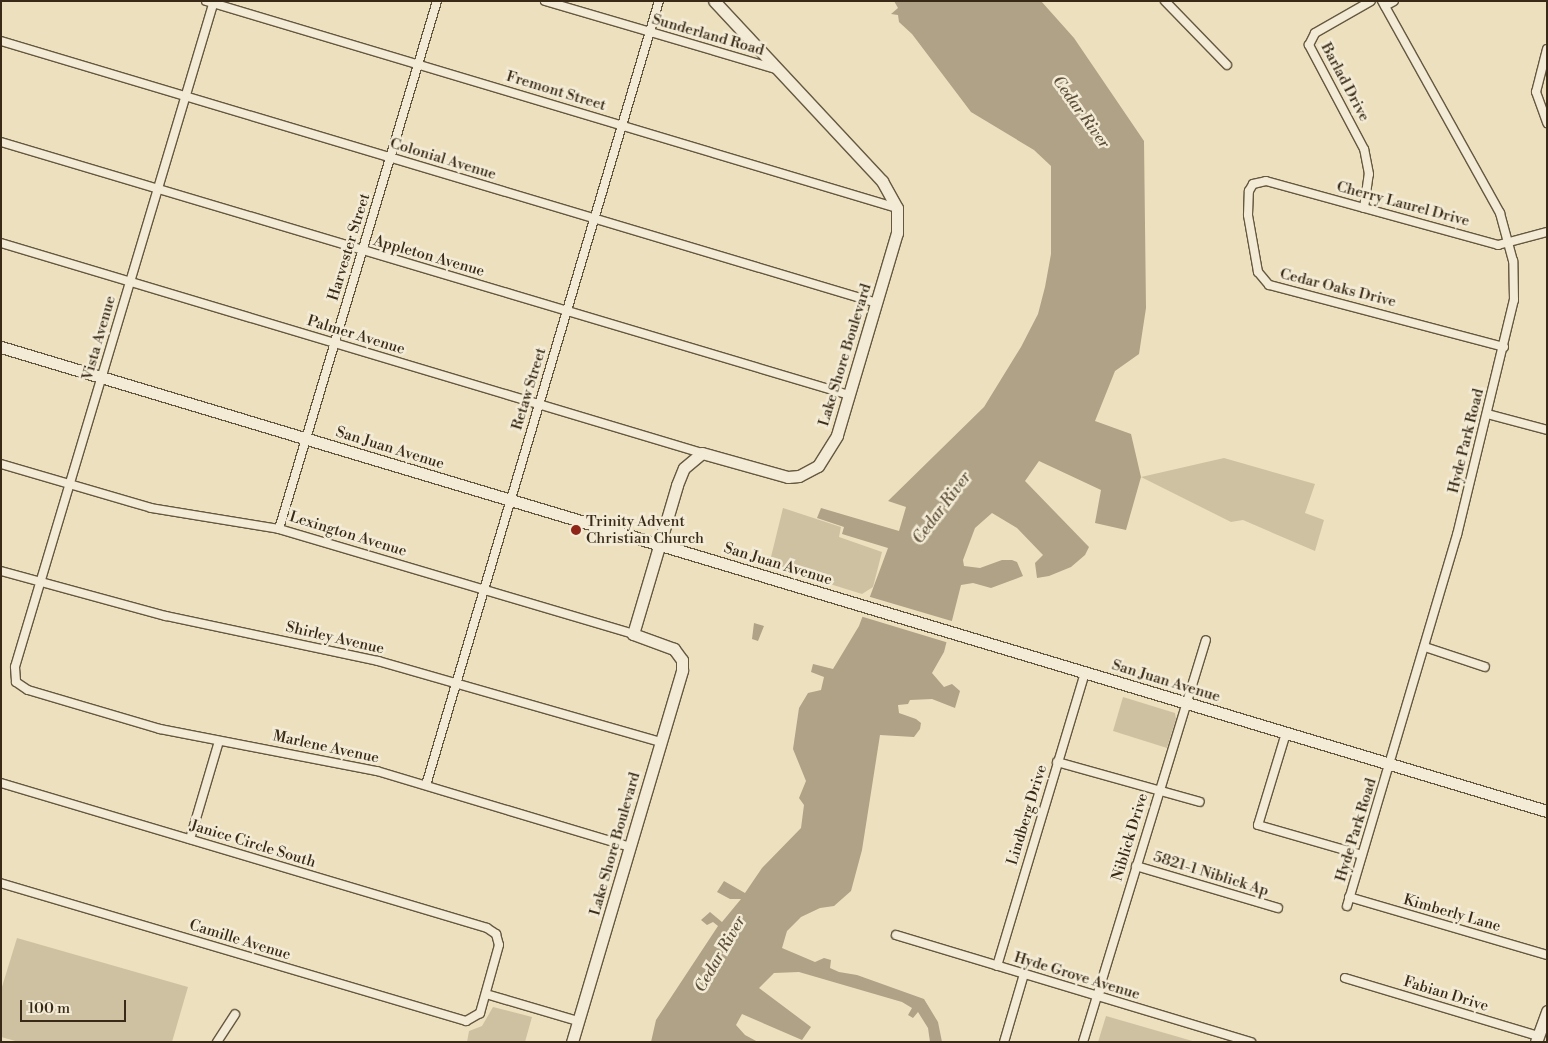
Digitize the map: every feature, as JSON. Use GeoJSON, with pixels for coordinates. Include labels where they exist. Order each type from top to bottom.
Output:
{"type":"FeatureCollection","features":[{"type":"Feature","properties":{"kind":"main road","name":"Lake Shore Boulevard"},"geometry":{"type":"LineString","coordinates":[[702,453],[776,476],[790,477],[809,472],[818,466],[831,449],[897,233],[897,208],[882,181],[714,1]]}},
{"type":"Feature","properties":{"kind":"main road","name":"San Juan Avenue"},"geometry":{"type":"LineString","coordinates":[[1,347],[1547,810]]}},
{"type":"Feature","properties":{"kind":"main road"},"geometry":{"type":"LineString","coordinates":[[633,634],[659,544],[684,468],[702,453]]}},
{"type":"Feature","properties":{"kind":"main road","name":"Lexington Avenue"},"geometry":{"type":"LineString","coordinates":[[633,634],[668,646],[680,655]]}},
{"type":"Feature","properties":{"kind":"main road","name":"Lake Shore Boulevard"},"geometry":{"type":"LineString","coordinates":[[572,1042],[682,670],[680,655]]}},
{"type":"Feature","properties":{"kind":"main road"},"geometry":{"type":"LineString","coordinates":[[1537,1039],[1547,1011]]}},
{"type":"Feature","properties":{"kind":"street","name":"Harvester Street"},"geometry":{"type":"LineString","coordinates":[[279,529],[436,1]]}},
{"type":"Feature","properties":{"kind":"street","name":"Sunderland Road"},"geometry":{"type":"LineString","coordinates":[[545,1],[778,69]]}},
{"type":"Feature","properties":{"kind":"street","name":"Retaw Street"},"geometry":{"type":"LineString","coordinates":[[426,785],[659,1]]}},
{"type":"Feature","properties":{"kind":"street","name":"Barlad Drive"},"geometry":{"type":"LineString","coordinates":[[1364,208],[1369,174],[1364,149],[1309,45],[1315,33],[1371,1]]}},
{"type":"Feature","properties":{"kind":"street"},"geometry":{"type":"LineString","coordinates":[[1384,4],[1394,1]]}},
{"type":"Feature","properties":{"kind":"street","name":"Fremont Street"},"geometry":{"type":"LineString","coordinates":[[211,2],[897,208]]}},
{"type":"Feature","properties":{"kind":"street","name":"Vista Avenue"},"geometry":{"type":"LineString","coordinates":[[16,682],[15,667],[186,96],[211,2]]}},
{"type":"Feature","properties":{"kind":"street"},"geometry":{"type":"LineString","coordinates":[[1168,2],[1227,65]]}},
{"type":"Feature","properties":{"kind":"street","name":"Hyde Park Road"},"geometry":{"type":"LineString","coordinates":[[1347,906],[1425,648],[1487,414],[1514,300],[1510,242],[1492,195],[1384,4]]}},
{"type":"Feature","properties":{"kind":"street","name":"Colonial Avenue"},"geometry":{"type":"LineString","coordinates":[[1,41],[877,303]]}},
{"type":"Feature","properties":{"kind":"street"},"geometry":{"type":"LineString","coordinates":[[1547,49],[1536,92],[1547,123]]}},
{"type":"Feature","properties":{"kind":"street","name":"Appleton Avenue"},"geometry":{"type":"LineString","coordinates":[[1,142],[849,395]]}},
{"type":"Feature","properties":{"kind":"street","name":"Cherry Laurel Drive"},"geometry":{"type":"LineString","coordinates":[[1253,184],[1266,181],[1498,245],[1547,232]]}},
{"type":"Feature","properties":{"kind":"street","name":"Cedar Oaks Drive"},"geometry":{"type":"LineString","coordinates":[[1253,184],[1249,191],[1248,215],[1258,272],[1264,282],[1276,288],[1306,293],[1504,347]]}},
{"type":"Feature","properties":{"kind":"street","name":"Palmer Avenue"},"geometry":{"type":"LineString","coordinates":[[1,243],[702,453]]}},
{"type":"Feature","properties":{"kind":"street"},"geometry":{"type":"LineString","coordinates":[[1487,414],[1547,430]]}},
{"type":"Feature","properties":{"kind":"street","name":"Lexington Avenue"},"geometry":{"type":"LineString","coordinates":[[1,464],[151,508],[279,529],[633,634]]}},
{"type":"Feature","properties":{"kind":"street","name":"Shirley Avenue"},"geometry":{"type":"LineString","coordinates":[[1,571],[166,616],[316,646],[457,683],[661,742]]}},
{"type":"Feature","properties":{"kind":"street","name":"Niblick Drive"},"geometry":{"type":"LineString","coordinates":[[1083,1042],[1206,640]]}},
{"type":"Feature","properties":{"kind":"street"},"geometry":{"type":"LineString","coordinates":[[1425,648],[1485,667]]}},
{"type":"Feature","properties":{"kind":"street","name":"Lindberg Drive"},"geometry":{"type":"LineString","coordinates":[[997,966],[1085,672]]}},
{"type":"Feature","properties":{"kind":"street","name":"Marlene Avenue"},"geometry":{"type":"LineString","coordinates":[[16,682],[28,690],[123,718],[219,741],[337,761],[426,785],[630,847]]}},
{"type":"Feature","properties":{"kind":"street"},"geometry":{"type":"LineString","coordinates":[[1286,732],[1258,825],[1362,855]]}},
{"type":"Feature","properties":{"kind":"street"},"geometry":{"type":"LineString","coordinates":[[190,839],[219,741]]}},
{"type":"Feature","properties":{"kind":"street"},"geometry":{"type":"LineString","coordinates":[[1057,762],[1158,792],[1200,802]]}},
{"type":"Feature","properties":{"kind":"street","name":"Janice Circle South"},"geometry":{"type":"LineString","coordinates":[[1,783],[487,928],[496,934],[499,945],[486,994]]}},
{"type":"Feature","properties":{"kind":"street","name":"5821-1 Niblick Ap"},"geometry":{"type":"LineString","coordinates":[[1136,866],[1278,908]]}},
{"type":"Feature","properties":{"kind":"street","name":"Camille Avenue"},"geometry":{"type":"LineString","coordinates":[[1,883],[460,1020],[471,1020],[480,1012],[486,994]]}},
{"type":"Feature","properties":{"kind":"street","name":"Kimberly Lane"},"geometry":{"type":"LineString","coordinates":[[1349,897],[1547,955]]}},
{"type":"Feature","properties":{"kind":"street","name":"Hyde Grove Avenue"},"geometry":{"type":"LineString","coordinates":[[896,935],[1251,1042]]}},
{"type":"Feature","properties":{"kind":"street"},"geometry":{"type":"LineString","coordinates":[[1004,1042],[1024,974]]}},
{"type":"Feature","properties":{"kind":"street","name":"Fabian Drive"},"geometry":{"type":"LineString","coordinates":[[1345,978],[1537,1039]]}},
{"type":"Feature","properties":{"kind":"street"},"geometry":{"type":"LineString","coordinates":[[486,994],[578,1021]]}},
{"type":"Feature","properties":{"kind":"street"},"geometry":{"type":"LineString","coordinates":[[217,1042],[235,1014]]}},
{"type":"Feature","properties":{"kind":"shaded area"},"geometry":{"type":"Polygon","coordinates":[[[1224,458],[1315,484],[1305,513],[1324,520],[1315,551],[1243,520],[1231,522],[1141,477],[1224,458]]]}},
{"type":"Feature","properties":{"kind":"shaded area"},"geometry":{"type":"Polygon","coordinates":[[[783,508],[841,527],[839,537],[882,552],[873,587],[862,594],[769,565],[783,508]]]}},
{"type":"Feature","properties":{"kind":"shaded area"},"geometry":{"type":"Polygon","coordinates":[[[1123,697],[1175,713],[1176,719],[1167,748],[1113,731],[1123,697]]]}},
{"type":"Feature","properties":{"kind":"shaded area"},"geometry":{"type":"Polygon","coordinates":[[[17,938],[188,987],[172,1042],[19,1042],[1,1037],[1,990],[17,938]]]}},
{"type":"Feature","properties":{"kind":"shaded area"},"geometry":{"type":"Polygon","coordinates":[[[493,1007],[532,1017],[525,1042],[467,1042],[469,1031],[482,1026],[493,1007]]]}},
{"type":"Feature","properties":{"kind":"shaded area"},"geometry":{"type":"Polygon","coordinates":[[[1106,1016],[1196,1042],[1098,1042],[1106,1016]]]}},
{"type":"Feature","properties":{"kind":"water","name":"Cedar River"},"geometry":{"type":"Polygon","coordinates":[[[894,1],[1041,1],[1074,38],[1144,141],[1146,308],[1139,354],[1115,371],[1095,421],[1131,434],[1141,477],[1126,530],[1095,523],[1101,490],[1039,461],[1025,481],[1089,547],[1085,555],[1071,567],[1049,576],[1037,578],[1035,563],[1043,555],[1017,528],[992,513],[975,528],[963,560],[964,566],[980,568],[1002,560],[1012,560],[1017,562],[1023,576],[991,588],[973,583],[961,585],[944,652],[932,673],[944,687],[952,684],[960,691],[955,708],[932,699],[910,700],[908,704],[898,705],[899,713],[916,719],[921,723],[920,729],[914,737],[880,735],[862,850],[851,891],[834,906],[820,908],[801,917],[787,931],[782,948],[815,962],[824,958],[831,960],[830,968],[839,972],[857,975],[924,999],[938,1022],[942,1042],[930,1042],[928,1028],[918,1012],[913,1018],[908,1015],[912,1008],[902,1002],[799,972],[774,973],[759,988],[811,1027],[802,1040],[742,1014],[736,1025],[745,1035],[758,1042],[651,1042],[656,1020],[718,926],[713,922],[707,925],[701,920],[710,912],[722,922],[741,899],[730,899],[717,892],[724,881],[745,893],[762,868],[801,828],[804,805],[799,798],[806,781],[793,749],[799,708],[808,693],[821,690],[824,677],[811,672],[813,664],[833,669],[859,626],[888,548],[842,534],[844,527],[817,518],[821,508],[899,531],[906,507],[888,501],[984,407],[1021,347],[1038,314],[1045,287],[1051,254],[1051,166],[1034,150],[971,112],[912,34],[899,22],[898,15],[891,14],[898,8],[894,1]]]}},
{"type":"Feature","properties":{"kind":"water"},"geometry":{"type":"Polygon","coordinates":[[[754,623],[764,626],[758,641],[752,639],[754,623]]]}},
{"type":"Feature","properties":{"kind":"pier"},"geometry":{"type":"Polygon","coordinates":[[[867,596],[955,622],[949,643],[860,616],[867,596]]]}},
{"type":"Feature","properties":{"kind":"place","name":"Trinity Advent Christian Church"},"geometry":{"type":"Point","coordinates":[576,530]}}]}
